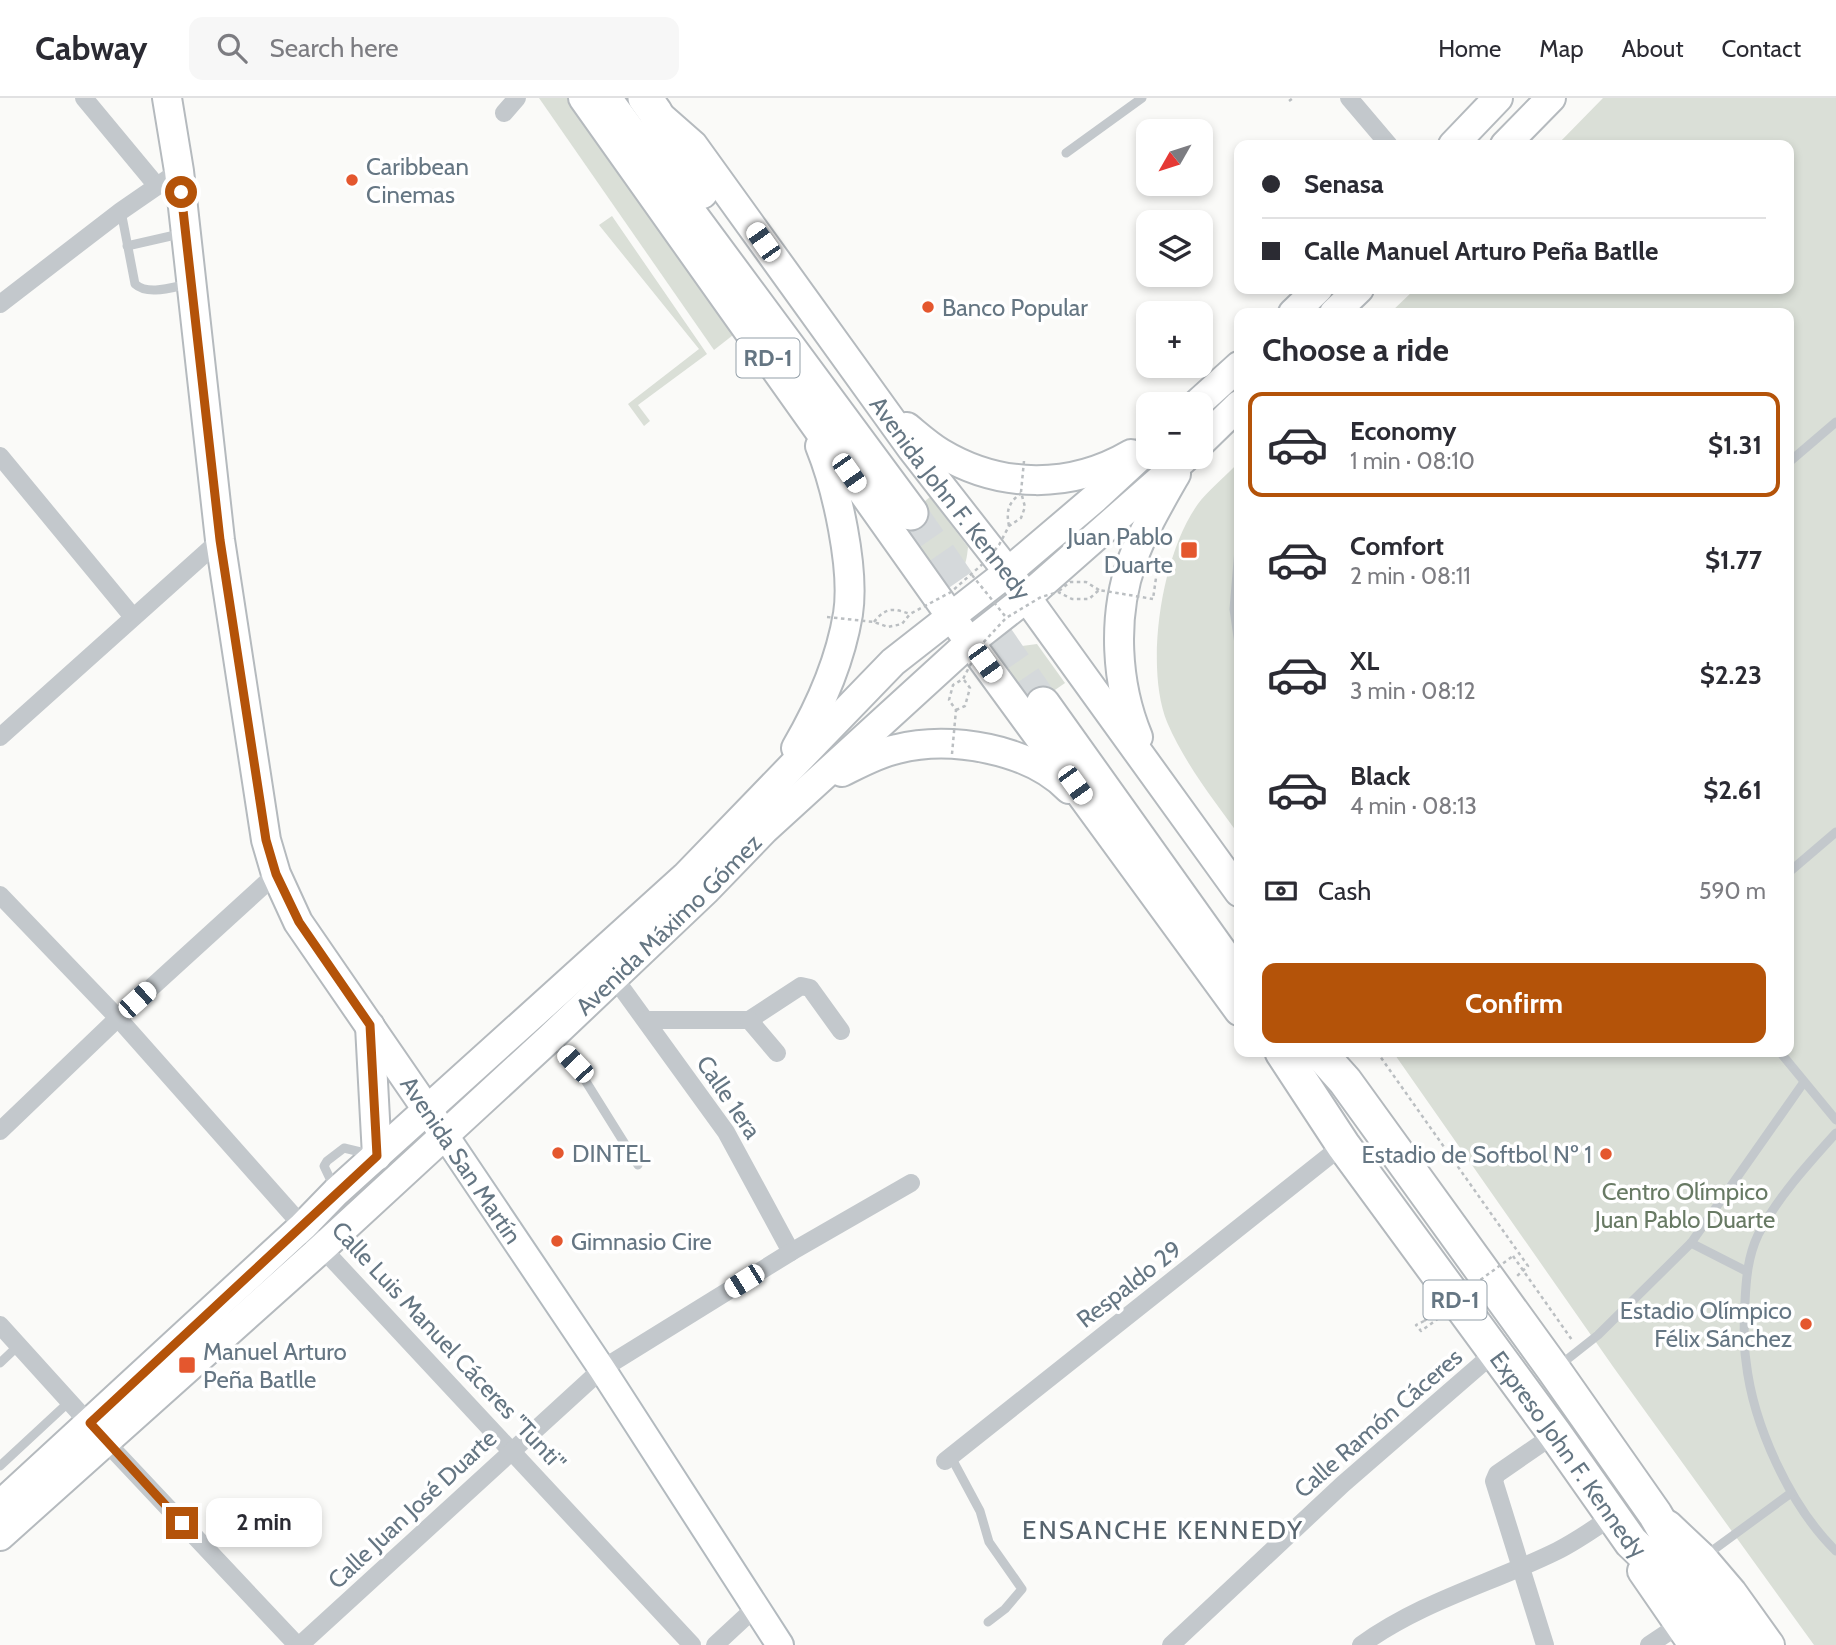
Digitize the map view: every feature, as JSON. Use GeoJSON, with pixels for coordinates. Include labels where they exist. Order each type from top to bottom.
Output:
{"type":"FeatureCollection","features":[{"type":"Feature","properties":{"kind":"highway","name":"RD-1"},"geometry":{"type":"LineString","coordinates":[[604,98],[919,507],[681,164],[650,105]]}},
{"type":"Feature","properties":{"kind":"highway"},"geometry":{"type":"LineString","coordinates":[[1234,940],[1051,698],[1234,972]]}},
{"type":"Feature","properties":{"kind":"highway","name":"Expreso John F. Kennedy"},"geometry":{"type":"LineString","coordinates":[[1285,1057],[1343,1145],[1622,1529],[1659,1569],[1716,1645]]}},
{"type":"Feature","properties":{"kind":"highway","name":"Expreso John F. Kennedy"},"geometry":{"type":"LineString","coordinates":[[1340,1066],[1566,1359],[1694,1581],[1742,1645]]}},
{"type":"Feature","properties":{"kind":"main road","name":"Avenida San Martín"},"geometry":{"type":"LineString","coordinates":[[167,98],[168,178],[185,232],[220,540],[266,840],[276,874],[299,922],[602,1369],[780,1645]]}},
{"type":"Feature","properties":{"kind":"main road","name":"RD-1"},"geometry":{"type":"LineString","coordinates":[[583,98],[952,618],[1234,1004]]}},
{"type":"Feature","properties":{"kind":"main road"},"geometry":{"type":"LineString","coordinates":[[1458,140],[1498,98]]}},
{"type":"Feature","properties":{"kind":"main road"},"geometry":{"type":"LineString","coordinates":[[1510,140],[1551,98]]}},
{"type":"Feature","properties":{"kind":"main road","name":"Avenida John F. Kennedy"},"geometry":{"type":"LineString","coordinates":[[650,105],[693,145],[912,449],[1008,572],[1234,885]]}},
{"type":"Feature","properties":{"kind":"main road"},"geometry":{"type":"LineString","coordinates":[[1298,308],[1313,294]]}},
{"type":"Feature","properties":{"kind":"main road"},"geometry":{"type":"LineString","coordinates":[[1210,392],[1234,371]]}},
{"type":"Feature","properties":{"kind":"main road"},"geometry":{"type":"LineString","coordinates":[[857,373],[906,427],[942,453],[976,470],[1010,478],[1048,482],[1072,478],[1116,462],[1136,450]]}},
{"type":"Feature","properties":{"kind":"main road"},"geometry":{"type":"LineString","coordinates":[[1213,430],[1234,410]]}},
{"type":"Feature","properties":{"kind":"main road"},"geometry":{"type":"LineString","coordinates":[[777,782],[830,681],[843,640],[848,611],[843,534],[823,454],[805,411]]}},
{"type":"Feature","properties":{"kind":"main road","name":"Avenida Máximo Gómez"},"geometry":{"type":"LineString","coordinates":[[0,1536],[336,1192],[429,1111],[685,877],[893,662],[1008,572],[1136,460]]}},
{"type":"Feature","properties":{"kind":"main road","name":"Avenida Máximo Gómez"},"geometry":{"type":"LineString","coordinates":[[0,1505],[98,1433],[322,1248],[550,1038],[804,794],[970,642],[1026,598],[1172,469]]}},
{"type":"Feature","properties":{"kind":"main road"},"geometry":{"type":"LineString","coordinates":[[1153,772],[1129,717],[1121,673],[1120,622],[1132,560],[1179,469]]}},
{"type":"Feature","properties":{"kind":"main road"},"geometry":{"type":"LineString","coordinates":[[804,794],[872,757],[898,748],[943,743],[1002,752],[1031,763],[1064,785],[1105,826]]}},
{"type":"Feature","properties":{"kind":"main road"},"geometry":{"type":"LineString","coordinates":[[370,1025],[377,1156]]}},
{"type":"Feature","properties":{"kind":"main road","name":"RD-1"},"geometry":{"type":"LineString","coordinates":[[1655,1514],[1703,1558],[1732,1592],[1770,1645]]}},
{"type":"Feature","properties":{"kind":"main road","name":"RD-1"},"geometry":{"type":"LineString","coordinates":[[1622,1529],[1641,1570],[1686,1635]]}},
{"type":"Feature","properties":{"kind":"street"},"geometry":{"type":"LineString","coordinates":[[0,304],[168,178],[84,98]]}},
{"type":"Feature","properties":{"kind":"street"},"geometry":{"type":"LineString","coordinates":[[504,113],[517,98]]}},
{"type":"Feature","properties":{"kind":"street"},"geometry":{"type":"LineString","coordinates":[[1349,98],[1385,140]]}},
{"type":"Feature","properties":{"kind":"street"},"geometry":{"type":"LineString","coordinates":[[0,456],[134,617]]}},
{"type":"Feature","properties":{"kind":"street"},"geometry":{"type":"LineString","coordinates":[[0,737],[220,540]]}},
{"type":"Feature","properties":{"kind":"street"},"geometry":{"type":"LineString","coordinates":[[3,1122],[276,874]]}},
{"type":"Feature","properties":{"kind":"street","name":"Calle Luis Manuel Cáceres \"Tunti\""},"geometry":{"type":"LineString","coordinates":[[0,895],[118,1018],[322,1248],[692,1645]]}},
{"type":"Feature","properties":{"kind":"street","name":"Calle 1era"},"geometry":{"type":"LineString","coordinates":[[613,976],[726,1132],[791,1252]]}},
{"type":"Feature","properties":{"kind":"street"},"geometry":{"type":"LineString","coordinates":[[646,1020],[749,1020],[802,986],[810,988],[841,1031]]}},
{"type":"Feature","properties":{"kind":"street"},"geometry":{"type":"LineString","coordinates":[[749,1020],[777,1053]]}},
{"type":"Feature","properties":{"kind":"street","name":"Respaldo 29"},"geometry":{"type":"LineString","coordinates":[[948,1459],[1343,1145]]}},
{"type":"Feature","properties":{"kind":"street","name":"Calle Juan José Duarte"},"geometry":{"type":"LineString","coordinates":[[299,1645],[602,1369],[791,1252],[911,1183]]}},
{"type":"Feature","properties":{"kind":"street"},"geometry":{"type":"LineString","coordinates":[[0,1325],[98,1433],[299,1645]]}},
{"type":"Feature","properties":{"kind":"street","name":"Calle Ramón Cáceres"},"geometry":{"type":"LineString","coordinates":[[1171,1645],[1343,1484],[1494,1353]]}},
{"type":"Feature","properties":{"kind":"street"},"geometry":{"type":"LineString","coordinates":[[1545,1645],[1494,1481],[1497,1474],[1555,1434]]}},
{"type":"Feature","properties":{"kind":"street"},"geometry":{"type":"LineString","coordinates":[[1362,1645],[1386,1628],[1435,1602],[1560,1549],[1622,1529]]}},
{"type":"Feature","properties":{"kind":"street"},"geometry":{"type":"LineString","coordinates":[[715,1645],[756,1606]]}},
{"type":"Feature","properties":{"kind":"street"},"geometry":{"type":"LineString","coordinates":[[1649,1645],[1686,1635]]}},
{"type":"Feature","properties":{"kind":"lane"},"geometry":{"type":"LineString","coordinates":[[1066,153],[1142,98]]}},
{"type":"Feature","properties":{"kind":"lane"},"geometry":{"type":"LineString","coordinates":[[121,211],[135,284],[148,291],[191,284]]}},
{"type":"Feature","properties":{"kind":"lane"},"geometry":{"type":"LineString","coordinates":[[127,246],[185,232]]}},
{"type":"Feature","properties":{"kind":"lane"},"geometry":{"type":"LineString","coordinates":[[1794,458],[1836,422]]}},
{"type":"Feature","properties":{"kind":"lane"},"geometry":{"type":"LineString","coordinates":[[1794,868],[1836,832]]}},
{"type":"Feature","properties":{"kind":"lane"},"geometry":{"type":"LineString","coordinates":[[550,1038],[575,1064],[638,1164]]}},
{"type":"Feature","properties":{"kind":"lane"},"geometry":{"type":"LineString","coordinates":[[1784,1057],[1836,1120]]}},
{"type":"Feature","properties":{"kind":"lane"},"geometry":{"type":"LineString","coordinates":[[1566,1359],[1598,1335],[1691,1243],[1804,1082]]}},
{"type":"Feature","properties":{"kind":"lane"},"geometry":{"type":"LineString","coordinates":[[1836,1133],[1803,1171],[1758,1235],[1746,1271],[1746,1362],[1755,1405],[1791,1493],[1836,1551]]}},
{"type":"Feature","properties":{"kind":"lane"},"geometry":{"type":"LineString","coordinates":[[1691,1243],[1746,1271]]}},
{"type":"Feature","properties":{"kind":"lane"},"geometry":{"type":"LineString","coordinates":[[0,1363],[19,1345]]}},
{"type":"Feature","properties":{"kind":"lane"},"geometry":{"type":"LineString","coordinates":[[0,1466],[70,1401]]}},
{"type":"Feature","properties":{"kind":"lane"},"geometry":{"type":"LineString","coordinates":[[948,1459],[980,1511],[989,1542],[1022,1590],[1005,1609],[988,1622]]}},
{"type":"Feature","properties":{"kind":"lane"},"geometry":{"type":"LineString","coordinates":[[1703,1558],[1791,1493]]}},
{"type":"Feature","properties":{"kind":"path"},"geometry":{"type":"LineString","coordinates":[[1289,101],[1293,98]]}},
{"type":"Feature","properties":{"kind":"path"},"geometry":{"type":"LineString","coordinates":[[827,617],[874,622],[888,627],[902,624],[910,614],[951,592],[972,575],[999,545],[1009,526],[1021,518],[1025,507],[1021,492],[1024,461]]}},
{"type":"Feature","properties":{"kind":"path"},"geometry":{"type":"LineString","coordinates":[[1009,526],[1006,513],[1011,501],[1021,492]]}},
{"type":"Feature","properties":{"kind":"path"},"geometry":{"type":"LineString","coordinates":[[972,575],[1006,618]]}},
{"type":"Feature","properties":{"kind":"path"},"geometry":{"type":"LineString","coordinates":[[952,754],[956,710],[949,700],[953,685],[963,679],[980,646],[1006,618],[1041,597],[1058,593],[1070,582],[1086,582],[1099,590],[1153,599]]}},
{"type":"Feature","properties":{"kind":"path"},"geometry":{"type":"LineString","coordinates":[[1058,593],[1072,599],[1088,599],[1099,590]]}},
{"type":"Feature","properties":{"kind":"path"},"geometry":{"type":"LineString","coordinates":[[874,622],[882,612],[896,609],[910,614]]}},
{"type":"Feature","properties":{"kind":"path"},"geometry":{"type":"LineString","coordinates":[[956,710],[965,706],[970,688],[963,679]]}},
{"type":"Feature","properties":{"kind":"path"},"geometry":{"type":"LineString","coordinates":[[1381,1057],[1528,1266],[1524,1271]]}},
{"type":"Feature","properties":{"kind":"path"},"geometry":{"type":"LineString","coordinates":[[1439,1318],[1420,1331],[1416,1325],[1513,1256],[1524,1271],[1566,1359]]}},
{"type":"Feature","properties":{"kind":"green space"},"geometry":{"type":"Polygon","coordinates":[[[539,98],[578,98],[742,328],[714,350],[539,98]]]}},
{"type":"Feature","properties":{"kind":"green space","name":"Centro Olímpico Juan Pablo Duarte"},"geometry":{"type":"Polygon","coordinates":[[[1603,98],[1836,98],[1836,1645],[1814,1645],[1614,1368],[1396,1057],[1794,1057],[1794,308],[1395,308],[1410,294],[1794,294],[1794,140],[1562,140],[1603,98]]]}},
{"type":"Feature","properties":{"kind":"green space"},"geometry":{"type":"Polygon","coordinates":[[[612,216],[707,354],[638,405],[650,421],[644,426],[628,404],[699,349],[599,225],[612,216]]]}},
{"type":"Feature","properties":{"kind":"green space"},"geometry":{"type":"Polygon","coordinates":[[[1234,467],[1234,828],[1200,781],[1174,737],[1160,698],[1157,670],[1157,640],[1167,577],[1187,521],[1201,500],[1234,467]]]}},
{"type":"Feature","properties":{"kind":"green space"},"geometry":{"type":"Polygon","coordinates":[[[930,497],[968,547],[964,568],[951,579],[936,580],[897,524],[930,497]]]}},
{"type":"Feature","properties":{"kind":"green space"},"geometry":{"type":"Polygon","coordinates":[[[1037,644],[1065,683],[1032,706],[1009,674],[1009,657],[1022,646],[1037,644]]]}},
{"type":"Feature","properties":{"kind":"tunnel"},"geometry":{"type":"LineString","coordinates":[[911,513],[1043,704]]}},
{"type":"Feature","properties":{"kind":"place","name":"Caribbean Cinemas"},"geometry":{"type":"Point","coordinates":[352,180]}},
{"type":"Feature","properties":{"kind":"place","name":"Banco Popular"},"geometry":{"type":"Point","coordinates":[928,307]}},
{"type":"Feature","properties":{"kind":"place","name":"Juan Pablo Duarte"},"geometry":{"type":"Point","coordinates":[1189,550]}},
{"type":"Feature","properties":{"kind":"place","name":"DINTEL"},"geometry":{"type":"Point","coordinates":[558,1153]}},
{"type":"Feature","properties":{"kind":"place","name":"Estadio de Softbol Nº 1"},"geometry":{"type":"Point","coordinates":[1606,1154]}},
{"type":"Feature","properties":{"kind":"place","name":"Gimnasio Cire"},"geometry":{"type":"Point","coordinates":[557,1241]}},
{"type":"Feature","properties":{"kind":"place","name":"Estadio Olímpico Félix Sánchez"},"geometry":{"type":"Point","coordinates":[1806,1324]}},
{"type":"Feature","properties":{"kind":"place","name":"Manuel Arturo Peña Batlle"},"geometry":{"type":"Point","coordinates":[187,1365]}},
{"type":"Feature","properties":{"kind":"district","name":"ENSANCHE KENNEDY"},"geometry":{"type":"Point","coordinates":[1163,1530]}},
{"type":"Feature","properties":{"kind":"route"},"geometry":{"type":"LineString","coordinates":[[181,192],[220,540],[266,840],[276,874],[299,922],[370,1025],[377,1156],[90,1423],[182,1523]]}}]}
